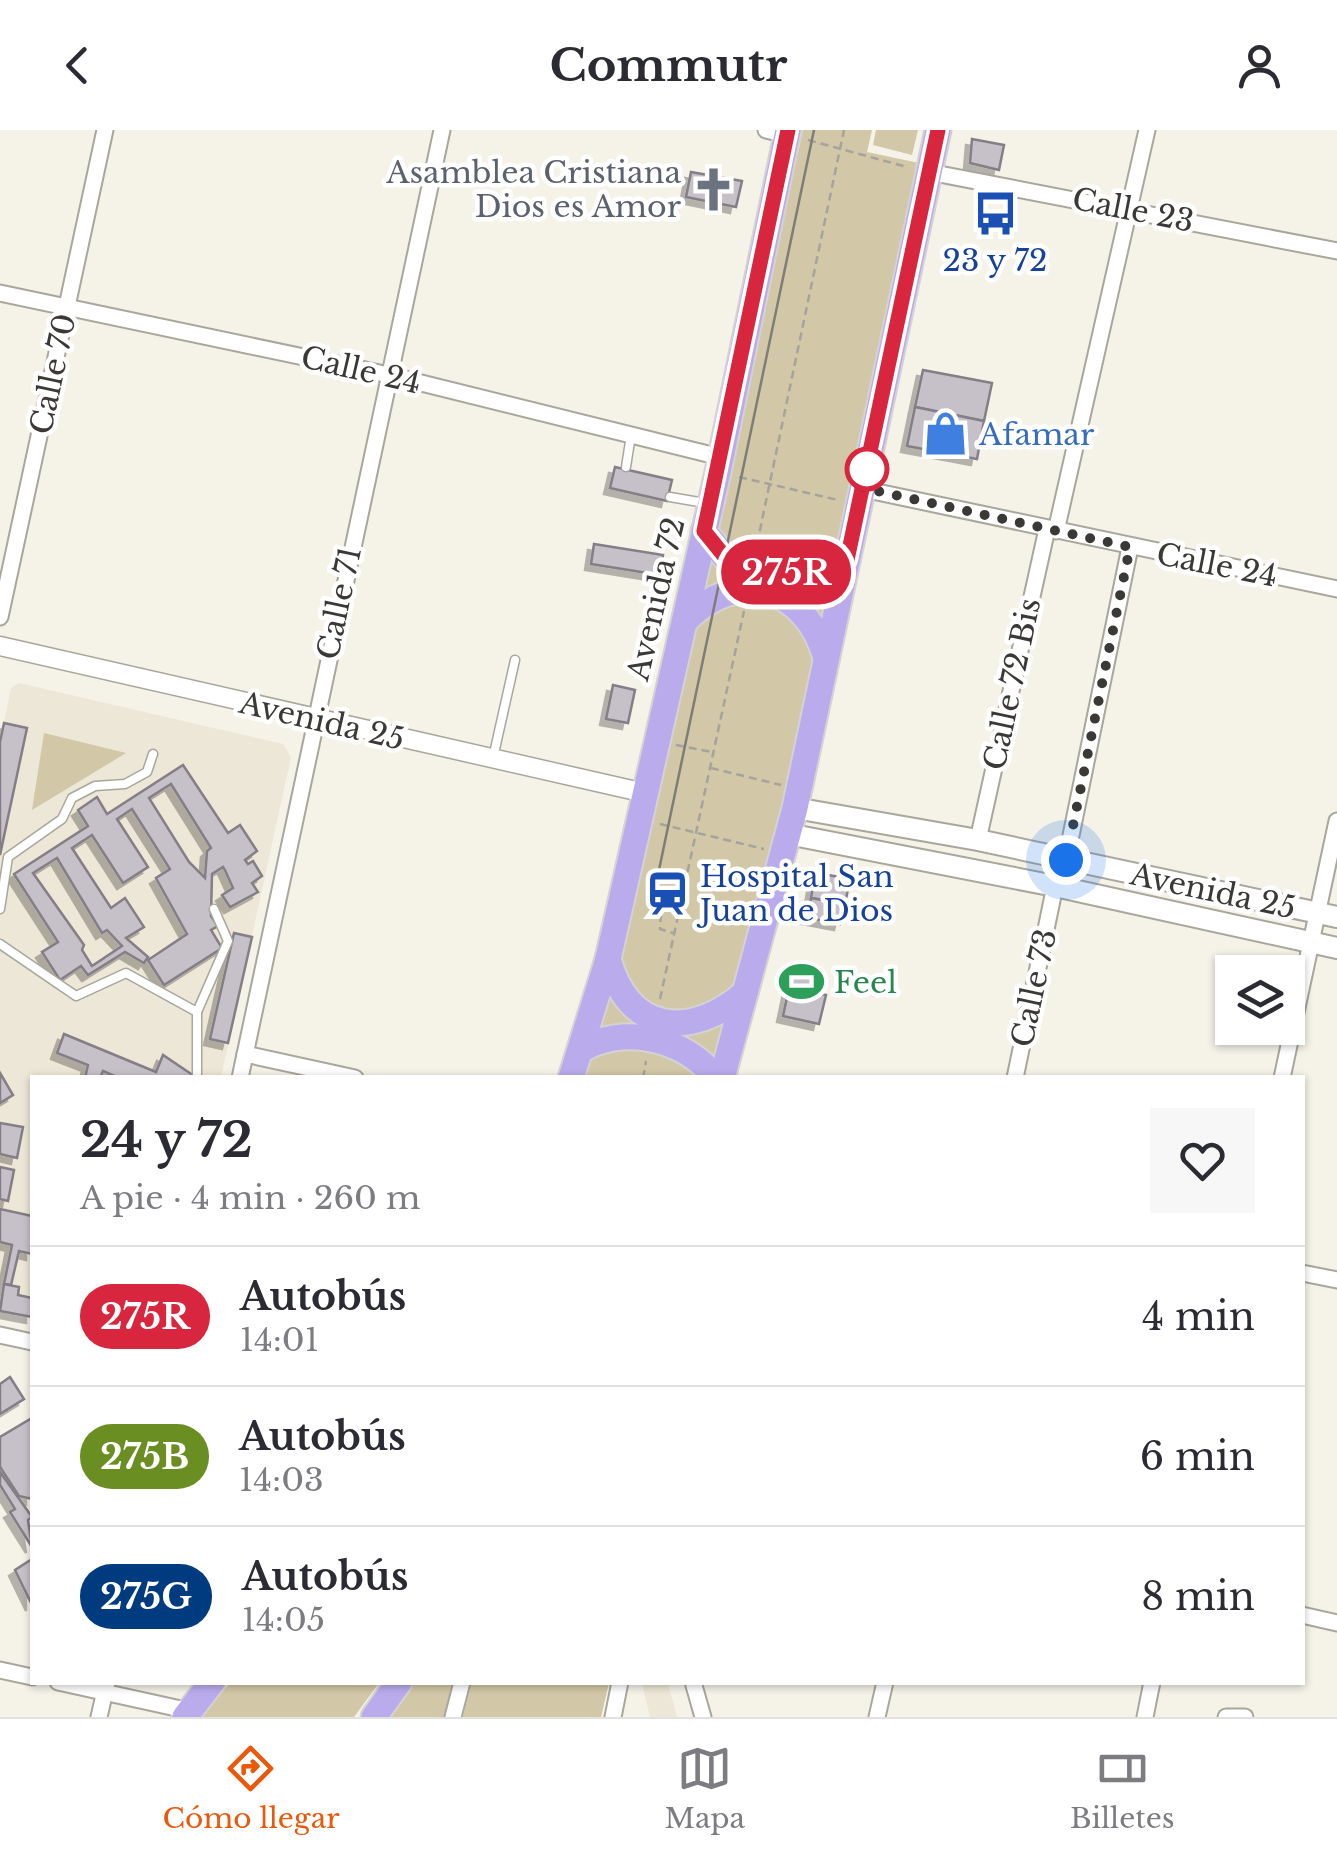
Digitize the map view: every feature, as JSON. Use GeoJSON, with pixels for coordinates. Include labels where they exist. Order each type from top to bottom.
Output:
{"type":"FeatureCollection","features":[{"type":"Feature","properties":{"kind":"highway"},"geometry":{"type":"LineString","coordinates":[[720,1075],[796,799],[938,130]]}},
{"type":"Feature","properties":{"kind":"highway","name":"Avenida 72"},"geometry":{"type":"LineString","coordinates":[[572,1075],[608,958],[711,504],[781,132]]}},
{"type":"Feature","properties":{"kind":"highway"},"geometry":{"type":"LineString","coordinates":[[704,531],[725,557],[810,577],[829,573],[847,560]]}},
{"type":"Feature","properties":{"kind":"highway"},"geometry":{"type":"LineString","coordinates":[[685,621],[716,596],[763,590],[786,598],[806,614],[820,634],[826,658]]}},
{"type":"Feature","properties":{"kind":"highway"},"geometry":{"type":"LineString","coordinates":[[608,958],[614,981],[627,1000],[640,1012],[671,1024],[710,1018],[745,993]]}},
{"type":"Feature","properties":{"kind":"highway"},"geometry":{"type":"LineString","coordinates":[[581,1050],[600,1038],[618,1034],[693,1054],[716,1075]]}},
{"type":"Feature","properties":{"kind":"highway"},"geometry":{"type":"LineString","coordinates":[[187,1714],[210,1685]]}},
{"type":"Feature","properties":{"kind":"highway"},"geometry":{"type":"LineString","coordinates":[[374,1717],[397,1685]]}},
{"type":"Feature","properties":{"kind":"main road","name":"Avenida 25"},"geometry":{"type":"LineString","coordinates":[[796,799],[1327,915]]}},
{"type":"Feature","properties":{"kind":"main road","name":"Avenida 25"},"geometry":{"type":"LineString","coordinates":[[785,844],[1055,886],[1337,948]]}},
{"type":"Feature","properties":{"kind":"street","name":"Calle 70"},"geometry":{"type":"LineString","coordinates":[[0,618],[106,130]]}},
{"type":"Feature","properties":{"kind":"street","name":"Calle 71"},"geometry":{"type":"LineString","coordinates":[[241,1075],[442,130]]}},
{"type":"Feature","properties":{"kind":"street"},"geometry":{"type":"LineString","coordinates":[[1051,530],[1148,130]]}},
{"type":"Feature","properties":{"kind":"street","name":"Calle 23"},"geometry":{"type":"LineString","coordinates":[[928,172],[1337,251]]}},
{"type":"Feature","properties":{"kind":"street","name":"Calle 24"},"geometry":{"type":"LineString","coordinates":[[0,293],[390,375],[632,435],[719,464]]}},
{"type":"Feature","properties":{"kind":"street","name":"Calle 24"},"geometry":{"type":"LineString","coordinates":[[862,497],[1051,530],[1337,589]]}},
{"type":"Feature","properties":{"kind":"street","name":"Calle 72 Bis"},"geometry":{"type":"LineString","coordinates":[[978,840],[1051,530]]}},
{"type":"Feature","properties":{"kind":"street","name":"Calle 73"},"geometry":{"type":"LineString","coordinates":[[1016,1075],[1055,886],[1066,860],[1130,547]]}},
{"type":"Feature","properties":{"kind":"street","name":"Avenida 25"},"geometry":{"type":"LineString","coordinates":[[0,646],[645,793]]}},
{"type":"Feature","properties":{"kind":"street"},"geometry":{"type":"LineString","coordinates":[[1283,1075],[1311,943],[1327,915],[1337,821]]}},
{"type":"Feature","properties":{"kind":"street"},"geometry":{"type":"LineString","coordinates":[[245,1054],[341,1075]]}},
{"type":"Feature","properties":{"kind":"street"},"geometry":{"type":"LineString","coordinates":[[1305,1273],[1337,1280]]}},
{"type":"Feature","properties":{"kind":"street"},"geometry":{"type":"LineString","coordinates":[[0,1335],[30,1342]]}},
{"type":"Feature","properties":{"kind":"street"},"geometry":{"type":"LineString","coordinates":[[1305,1616],[1337,1624]]}},
{"type":"Feature","properties":{"kind":"street"},"geometry":{"type":"LineString","coordinates":[[0,1670],[30,1677]]}},
{"type":"Feature","properties":{"kind":"street"},"geometry":{"type":"LineString","coordinates":[[454,1717],[461,1685]]}},
{"type":"Feature","properties":{"kind":"street"},"geometry":{"type":"LineString","coordinates":[[613,1717],[619,1685]]}},
{"type":"Feature","properties":{"kind":"street"},"geometry":{"type":"LineString","coordinates":[[694,1685],[704,1717]]}},
{"type":"Feature","properties":{"kind":"street"},"geometry":{"type":"LineString","coordinates":[[877,1717],[883,1685]]}},
{"type":"Feature","properties":{"kind":"street"},"geometry":{"type":"LineString","coordinates":[[1145,1717],[1151,1685]]}},
{"type":"Feature","properties":{"kind":"street"},"geometry":{"type":"LineString","coordinates":[[99,1717],[106,1688],[187,1714]]}},
{"type":"Feature","properties":{"kind":"street"},"geometry":{"type":"LineString","coordinates":[[1226,1717],[1245,1717]]}},
{"type":"Feature","properties":{"kind":"lane"},"geometry":{"type":"LineString","coordinates":[[626,468],[632,435]]}},
{"type":"Feature","properties":{"kind":"lane"},"geometry":{"type":"LineString","coordinates":[[670,497],[711,504]]}},
{"type":"Feature","properties":{"kind":"lane"},"geometry":{"type":"LineString","coordinates":[[493,760],[514,660]]}},
{"type":"Feature","properties":{"kind":"lane"},"geometry":{"type":"LineString","coordinates":[[0,909],[8,858],[62,820],[72,798],[96,786],[125,784],[147,772],[153,754]]}},
{"type":"Feature","properties":{"kind":"lane"},"geometry":{"type":"LineString","coordinates":[[196,1075],[196,1012],[228,942],[214,909]]}},
{"type":"Feature","properties":{"kind":"lane"},"geometry":{"type":"LineString","coordinates":[[0,944],[76,996],[126,973],[196,1012]]}},
{"type":"Feature","properties":{"kind":"path"},"geometry":{"type":"LineString","coordinates":[[781,132],[928,172]]}},
{"type":"Feature","properties":{"kind":"path"},"geometry":{"type":"LineString","coordinates":[[719,464],[862,497]]}},
{"type":"Feature","properties":{"kind":"path"},"geometry":{"type":"LineString","coordinates":[[674,745],[714,752]]}},
{"type":"Feature","properties":{"kind":"path"},"geometry":{"type":"LineString","coordinates":[[710,768],[796,799]]}},
{"type":"Feature","properties":{"kind":"path"},"geometry":{"type":"LineString","coordinates":[[639,820],[785,844]]}},
{"type":"Feature","properties":{"kind":"path"},"geometry":{"type":"LineString","coordinates":[[660,914],[660,929],[674,934]]}},
{"type":"Feature","properties":{"kind":"shaded area"},"geometry":{"type":"Polygon","coordinates":[[[803,130],[872,130],[867,152],[919,163],[836,550],[832,561],[820,568],[730,552],[715,529],[803,130]]]}},
{"type":"Feature","properties":{"kind":"shaded area"},"geometry":{"type":"Polygon","coordinates":[[[876,130],[918,130],[912,155],[873,145],[876,130]]]}},
{"type":"Feature","properties":{"kind":"shaded area"},"geometry":{"type":"Polygon","coordinates":[[[710,554],[830,581],[822,618],[797,593],[767,580],[734,580],[701,593],[710,554]]]}},
{"type":"Feature","properties":{"kind":"shaded area"},"geometry":{"type":"Polygon","coordinates":[[[743,597],[789,611],[812,651],[802,721],[765,889],[736,978],[717,1003],[690,1012],[670,1013],[652,1009],[637,998],[624,971],[621,943],[693,636],[702,619],[743,597]]]}},
{"type":"Feature","properties":{"kind":"shaded area"},"geometry":{"type":"Polygon","coordinates":[[[19,683],[283,744],[291,757],[221,1075],[30,1075],[30,1317],[0,1311],[0,742],[11,688],[19,683]]]}},
{"type":"Feature","properties":{"kind":"shaded area"},"geometry":{"type":"Polygon","coordinates":[[[44,733],[126,753],[32,810],[44,733]]]}},
{"type":"Feature","properties":{"kind":"shaded area"},"geometry":{"type":"Polygon","coordinates":[[[608,991],[632,1016],[661,1031],[692,1033],[725,1023],[715,1058],[675,1038],[598,1030],[608,991]]]}},
{"type":"Feature","properties":{"kind":"shaded area"},"geometry":{"type":"Polygon","coordinates":[[[609,1041],[698,1062],[704,1075],[583,1075],[590,1052],[609,1041]]]}},
{"type":"Feature","properties":{"kind":"shaded area"},"geometry":{"type":"Polygon","coordinates":[[[228,1685],[378,1685],[354,1717],[200,1717],[228,1685]]]}},
{"type":"Feature","properties":{"kind":"shaded area"},"geometry":{"type":"Polygon","coordinates":[[[411,1685],[456,1685],[448,1717],[387,1717],[411,1685]]]}},
{"type":"Feature","properties":{"kind":"shaded area"},"geometry":{"type":"Polygon","coordinates":[[[470,1685],[609,1685],[601,1717],[463,1717],[470,1685]]]}},
{"type":"Feature","properties":{"kind":"shaded area"},"geometry":{"type":"Polygon","coordinates":[[[642,1685],[669,1685],[677,1717],[650,1717],[642,1685]]]}},
{"type":"Feature","properties":{"kind":"building"},"geometry":{"type":"Polygon","coordinates":[[[972,139],[1004,145],[999,170],[970,163],[972,139]]]}},
{"type":"Feature","properties":{"kind":"building","name":"Asamblea Cristiana Dios es Amor"},"geometry":{"type":"Polygon","coordinates":[[[691,172],[742,181],[736,207],[686,197],[691,172]]]}},
{"type":"Feature","properties":{"kind":"building"},"geometry":{"type":"Polygon","coordinates":[[[923,370],[992,383],[984,421],[915,407],[923,370]]]}},
{"type":"Feature","properties":{"kind":"building","name":"Afamar"},"geometry":{"type":"Polygon","coordinates":[[[915,407],[984,421],[977,459],[907,446],[915,407]]]}},
{"type":"Feature","properties":{"kind":"building"},"geometry":{"type":"Polygon","coordinates":[[[615,467],[672,480],[667,501],[610,488],[615,467]]]}},
{"type":"Feature","properties":{"kind":"building"},"geometry":{"type":"Polygon","coordinates":[[[594,544],[663,555],[660,575],[591,564],[594,544]]]}},
{"type":"Feature","properties":{"kind":"building"},"geometry":{"type":"Polygon","coordinates":[[[613,685],[635,690],[628,723],[606,719],[613,685]]]}},
{"type":"Feature","properties":{"kind":"building"},"geometry":{"type":"Polygon","coordinates":[[[4,723],[27,728],[0,855],[0,742],[4,723]]]}},
{"type":"Feature","properties":{"kind":"building"},"geometry":{"type":"Polygon","coordinates":[[[183,765],[228,833],[240,825],[257,851],[245,860],[248,864],[253,861],[262,876],[252,883],[258,892],[230,907],[222,895],[233,888],[225,870],[223,867],[212,874],[211,916],[218,926],[211,930],[222,948],[164,985],[148,960],[187,934],[156,878],[170,869],[132,809],[117,819],[148,867],[123,883],[92,835],[72,848],[111,908],[125,898],[144,927],[126,938],[148,957],[144,963],[125,952],[88,975],[81,966],[60,980],[42,952],[58,942],[14,874],[88,826],[78,810],[97,797],[107,814],[183,765]],[[171,784],[149,798],[189,862],[205,878],[207,851],[211,848],[171,784]],[[57,858],[33,873],[84,945],[82,950],[92,966],[122,946],[107,930],[102,933],[57,858]]]}},
{"type":"Feature","properties":{"kind":"building"},"geometry":{"type":"Polygon","coordinates":[[[823,874],[850,879],[845,904],[811,898],[814,880],[823,874]]]}},
{"type":"Feature","properties":{"kind":"building"},"geometry":{"type":"Polygon","coordinates":[[[811,898],[845,904],[840,924],[808,918],[811,898]]]}},
{"type":"Feature","properties":{"kind":"building"},"geometry":{"type":"Polygon","coordinates":[[[234,933],[252,937],[228,1043],[210,1039],[234,933]]]}},
{"type":"Feature","properties":{"kind":"building","name":"Feel"},"geometry":{"type":"Polygon","coordinates":[[[793,972],[813,976],[810,992],[789,988],[793,972]]]}},
{"type":"Feature","properties":{"kind":"building"},"geometry":{"type":"Polygon","coordinates":[[[789,988],[826,995],[819,1024],[783,1016],[789,988]]]}},
{"type":"Feature","properties":{"kind":"building"},"geometry":{"type":"Polygon","coordinates":[[[64,1034],[156,1072],[163,1055],[193,1075],[112,1075],[103,1071],[101,1075],[86,1075],[88,1065],[57,1053],[64,1034]]]}},
{"type":"Feature","properties":{"kind":"building"},"geometry":{"type":"Polygon","coordinates":[[[0,1073],[13,1095],[0,1103],[0,1073]]]}},
{"type":"Feature","properties":{"kind":"building"},"geometry":{"type":"Polygon","coordinates":[[[0,1123],[23,1127],[17,1158],[0,1154],[0,1123]]]}},
{"type":"Feature","properties":{"kind":"building"},"geometry":{"type":"Polygon","coordinates":[[[0,1167],[14,1170],[8,1201],[0,1199],[0,1167]]]}},
{"type":"Feature","properties":{"kind":"building"},"geometry":{"type":"Polygon","coordinates":[[[0,1209],[30,1216],[30,1254],[19,1251],[11,1285],[4,1284],[12,1245],[0,1242],[0,1209]]]}},
{"type":"Feature","properties":{"kind":"building"},"geometry":{"type":"Polygon","coordinates":[[[4,1284],[19,1287],[18,1295],[30,1298],[30,1317],[0,1311],[4,1284]]]}},
{"type":"Feature","properties":{"kind":"building"},"geometry":{"type":"Polygon","coordinates":[[[10,1377],[24,1399],[0,1414],[0,1384],[10,1377]]]}},
{"type":"Feature","properties":{"kind":"building"},"geometry":{"type":"Polygon","coordinates":[[[30,1419],[30,1499],[19,1496],[0,1467],[0,1437],[30,1419]]]}},
{"type":"Feature","properties":{"kind":"building"},"geometry":{"type":"Polygon","coordinates":[[[0,1472],[30,1514],[30,1544],[10,1512],[15,1509],[0,1485],[0,1472]]]}},
{"type":"Feature","properties":{"kind":"building"},"geometry":{"type":"Polygon","coordinates":[[[30,1560],[30,1601],[15,1570],[30,1560]]]}},
{"type":"Feature","properties":{"kind":"tram line"},"geometry":{"type":"LineString","coordinates":[[655,889],[814,130]]}},
{"type":"Feature","properties":{"kind":"bus line","name":"275R"},"geometry":{"type":"LineString","coordinates":[[788,130],[704,531],[725,557],[810,577],[829,573],[847,560],[938,130]]}},
{"type":"Feature","properties":{"kind":"place","name":"Asamblea Cristiana Dios es Amor"},"geometry":{"type":"Point","coordinates":[714,189]}},
{"type":"Feature","properties":{"kind":"place","name":"23 y 72"},"geometry":{"type":"Point","coordinates":[995,213]}},
{"type":"Feature","properties":{"kind":"place","name":"Afamar"},"geometry":{"type":"Point","coordinates":[946,434]}},
{"type":"Feature","properties":{"kind":"place","name":"Hospital San Juan de Dios"},"geometry":{"type":"Point","coordinates":[667,893]}},
{"type":"Feature","properties":{"kind":"place","name":"Feel"},"geometry":{"type":"Point","coordinates":[801,982]}},
{"type":"Feature","properties":{"kind":"route"},"geometry":{"type":"LineString","coordinates":[[867,469],[863,488],[1130,547],[1066,860]]}}]}
